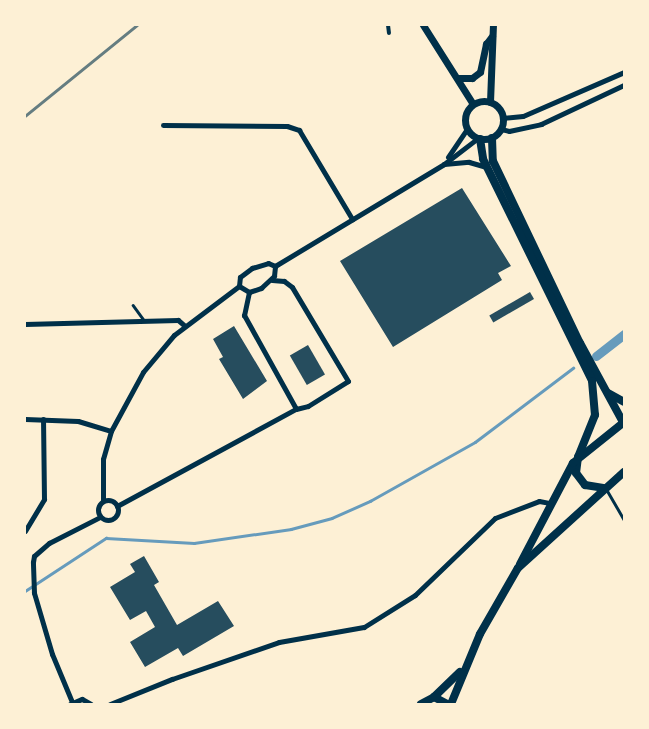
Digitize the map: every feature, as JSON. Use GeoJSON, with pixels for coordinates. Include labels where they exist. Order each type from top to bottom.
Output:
{"type":"FeatureCollection","features":[{"type":"Feature","properties":{"kind":"main road"},"geometry":{"type":"LineString","coordinates":[[492,138],[492,161],[606,392],[624,423],[578,457],[576,474],[579,480],[591,488],[604,488]]}},
{"type":"Feature","properties":{"kind":"main road"},"geometry":{"type":"LineString","coordinates":[[434,697],[449,704],[463,668],[518,568],[550,503],[578,457],[596,414],[595,392],[488,168],[479,139]]}},
{"type":"Feature","properties":{"kind":"main road"},"geometry":{"type":"LineString","coordinates":[[606,392],[624,402]]}},
{"type":"Feature","properties":{"kind":"main road"},"geometry":{"type":"LineString","coordinates":[[518,568],[622,472]]}},
{"type":"Feature","properties":{"kind":"main road"},"geometry":{"type":"LineString","coordinates":[[421,704],[434,697],[463,668]]}},
{"type":"Feature","properties":{"kind":"street"},"geometry":{"type":"LineString","coordinates":[[388,25],[389,33]]}},
{"type":"Feature","properties":{"kind":"street"},"geometry":{"type":"LineString","coordinates":[[423,25],[459,78],[473,104]]}},
{"type":"Feature","properties":{"kind":"street"},"geometry":{"type":"LineString","coordinates":[[490,102],[493,25]]}},
{"type":"Feature","properties":{"kind":"street"},"geometry":{"type":"LineString","coordinates":[[459,78],[472,78],[480,72],[486,44],[492,35]]}},
{"type":"Feature","properties":{"kind":"street"},"geometry":{"type":"LineString","coordinates":[[503,118],[523,116],[624,72]]}},
{"type":"Feature","properties":{"kind":"street"},"geometry":{"type":"LineString","coordinates":[[501,128],[509,132],[541,124],[624,85]]}},
{"type":"Feature","properties":{"kind":"street"},"geometry":{"type":"LineString","coordinates":[[272,280],[275,266],[444,164],[479,139],[492,138],[501,128],[503,118],[499,108],[490,102],[473,104],[466,113],[467,129],[444,164]]}},
{"type":"Feature","properties":{"kind":"street"},"geometry":{"type":"LineString","coordinates":[[163,125],[287,126],[299,130],[352,219]]}},
{"type":"Feature","properties":{"kind":"street"},"geometry":{"type":"LineString","coordinates":[[467,129],[479,139]]}},
{"type":"Feature","properties":{"kind":"street"},"geometry":{"type":"LineString","coordinates":[[444,164],[469,162],[488,168]]}},
{"type":"Feature","properties":{"kind":"street"},"geometry":{"type":"LineString","coordinates":[[100,517],[98,508],[103,501],[103,460],[111,431],[153,358],[185,326],[239,286],[240,277],[252,268],[268,263],[275,266]]}},
{"type":"Feature","properties":{"kind":"street"},"geometry":{"type":"LineString","coordinates":[[118,506],[296,409],[308,406],[348,381],[292,287],[284,281],[272,280],[249,292]]}},
{"type":"Feature","properties":{"kind":"street"},"geometry":{"type":"LineString","coordinates":[[239,286],[249,292]]}},
{"type":"Feature","properties":{"kind":"street"},"geometry":{"type":"LineString","coordinates":[[249,292],[244,315],[296,409]]}},
{"type":"Feature","properties":{"kind":"street"},"geometry":{"type":"LineString","coordinates":[[25,324],[178,320],[185,326]]}},
{"type":"Feature","properties":{"kind":"street"},"geometry":{"type":"LineString","coordinates":[[25,419],[78,421],[111,431]]}},
{"type":"Feature","properties":{"kind":"street"},"geometry":{"type":"LineString","coordinates":[[25,531],[44,499],[43,419]]}},
{"type":"Feature","properties":{"kind":"street"},"geometry":{"type":"LineString","coordinates":[[103,501],[110,500],[118,506]]}},
{"type":"Feature","properties":{"kind":"street"},"geometry":{"type":"LineString","coordinates":[[110,704],[172,679],[279,642],[364,627],[415,596],[495,518],[539,501],[550,503]]}},
{"type":"Feature","properties":{"kind":"street"},"geometry":{"type":"LineString","coordinates":[[90,704],[82,699],[71,703],[52,654],[34,593],[32,576],[34,556],[49,543],[100,517],[112,520],[117,516],[118,506]]}},
{"type":"Feature","properties":{"kind":"lane"},"geometry":{"type":"LineString","coordinates":[[133,305],[144,320]]}},
{"type":"Feature","properties":{"kind":"lane"},"geometry":{"type":"LineString","coordinates":[[604,488],[624,519]]}},
{"type":"Feature","properties":{"kind":"building"},"geometry":{"type":"Polygon","coordinates":[[[462,188],[511,266],[498,273],[502,280],[393,347],[340,261],[462,188]]]}},
{"type":"Feature","properties":{"kind":"building"},"geometry":{"type":"Polygon","coordinates":[[[530,292],[534,299],[493,322],[489,316],[530,292]]]}},
{"type":"Feature","properties":{"kind":"building"},"geometry":{"type":"Polygon","coordinates":[[[234,326],[267,381],[243,399],[219,359],[223,357],[213,339],[234,326]]]}},
{"type":"Feature","properties":{"kind":"building"},"geometry":{"type":"Polygon","coordinates":[[[308,345],[325,374],[307,385],[290,356],[308,345]]]}},
{"type":"Feature","properties":{"kind":"building"},"geometry":{"type":"Polygon","coordinates":[[[144,556],[159,582],[154,585],[177,625],[218,601],[234,626],[183,656],[178,648],[145,667],[130,642],[155,627],[146,611],[130,620],[110,587],[135,572],[130,564],[144,556]]]}},
{"type":"Feature","properties":{"kind":"waterway"},"geometry":{"type":"LineString","coordinates":[[596,356],[624,334]]}},
{"type":"Feature","properties":{"kind":"waterway"},"geometry":{"type":"LineString","coordinates":[[25,591],[106,538],[194,543],[291,529],[332,518],[370,501],[475,442],[573,368]]}},
{"type":"Feature","properties":{"kind":"railway"},"geometry":{"type":"LineString","coordinates":[[25,116],[137,25]]}}]}
